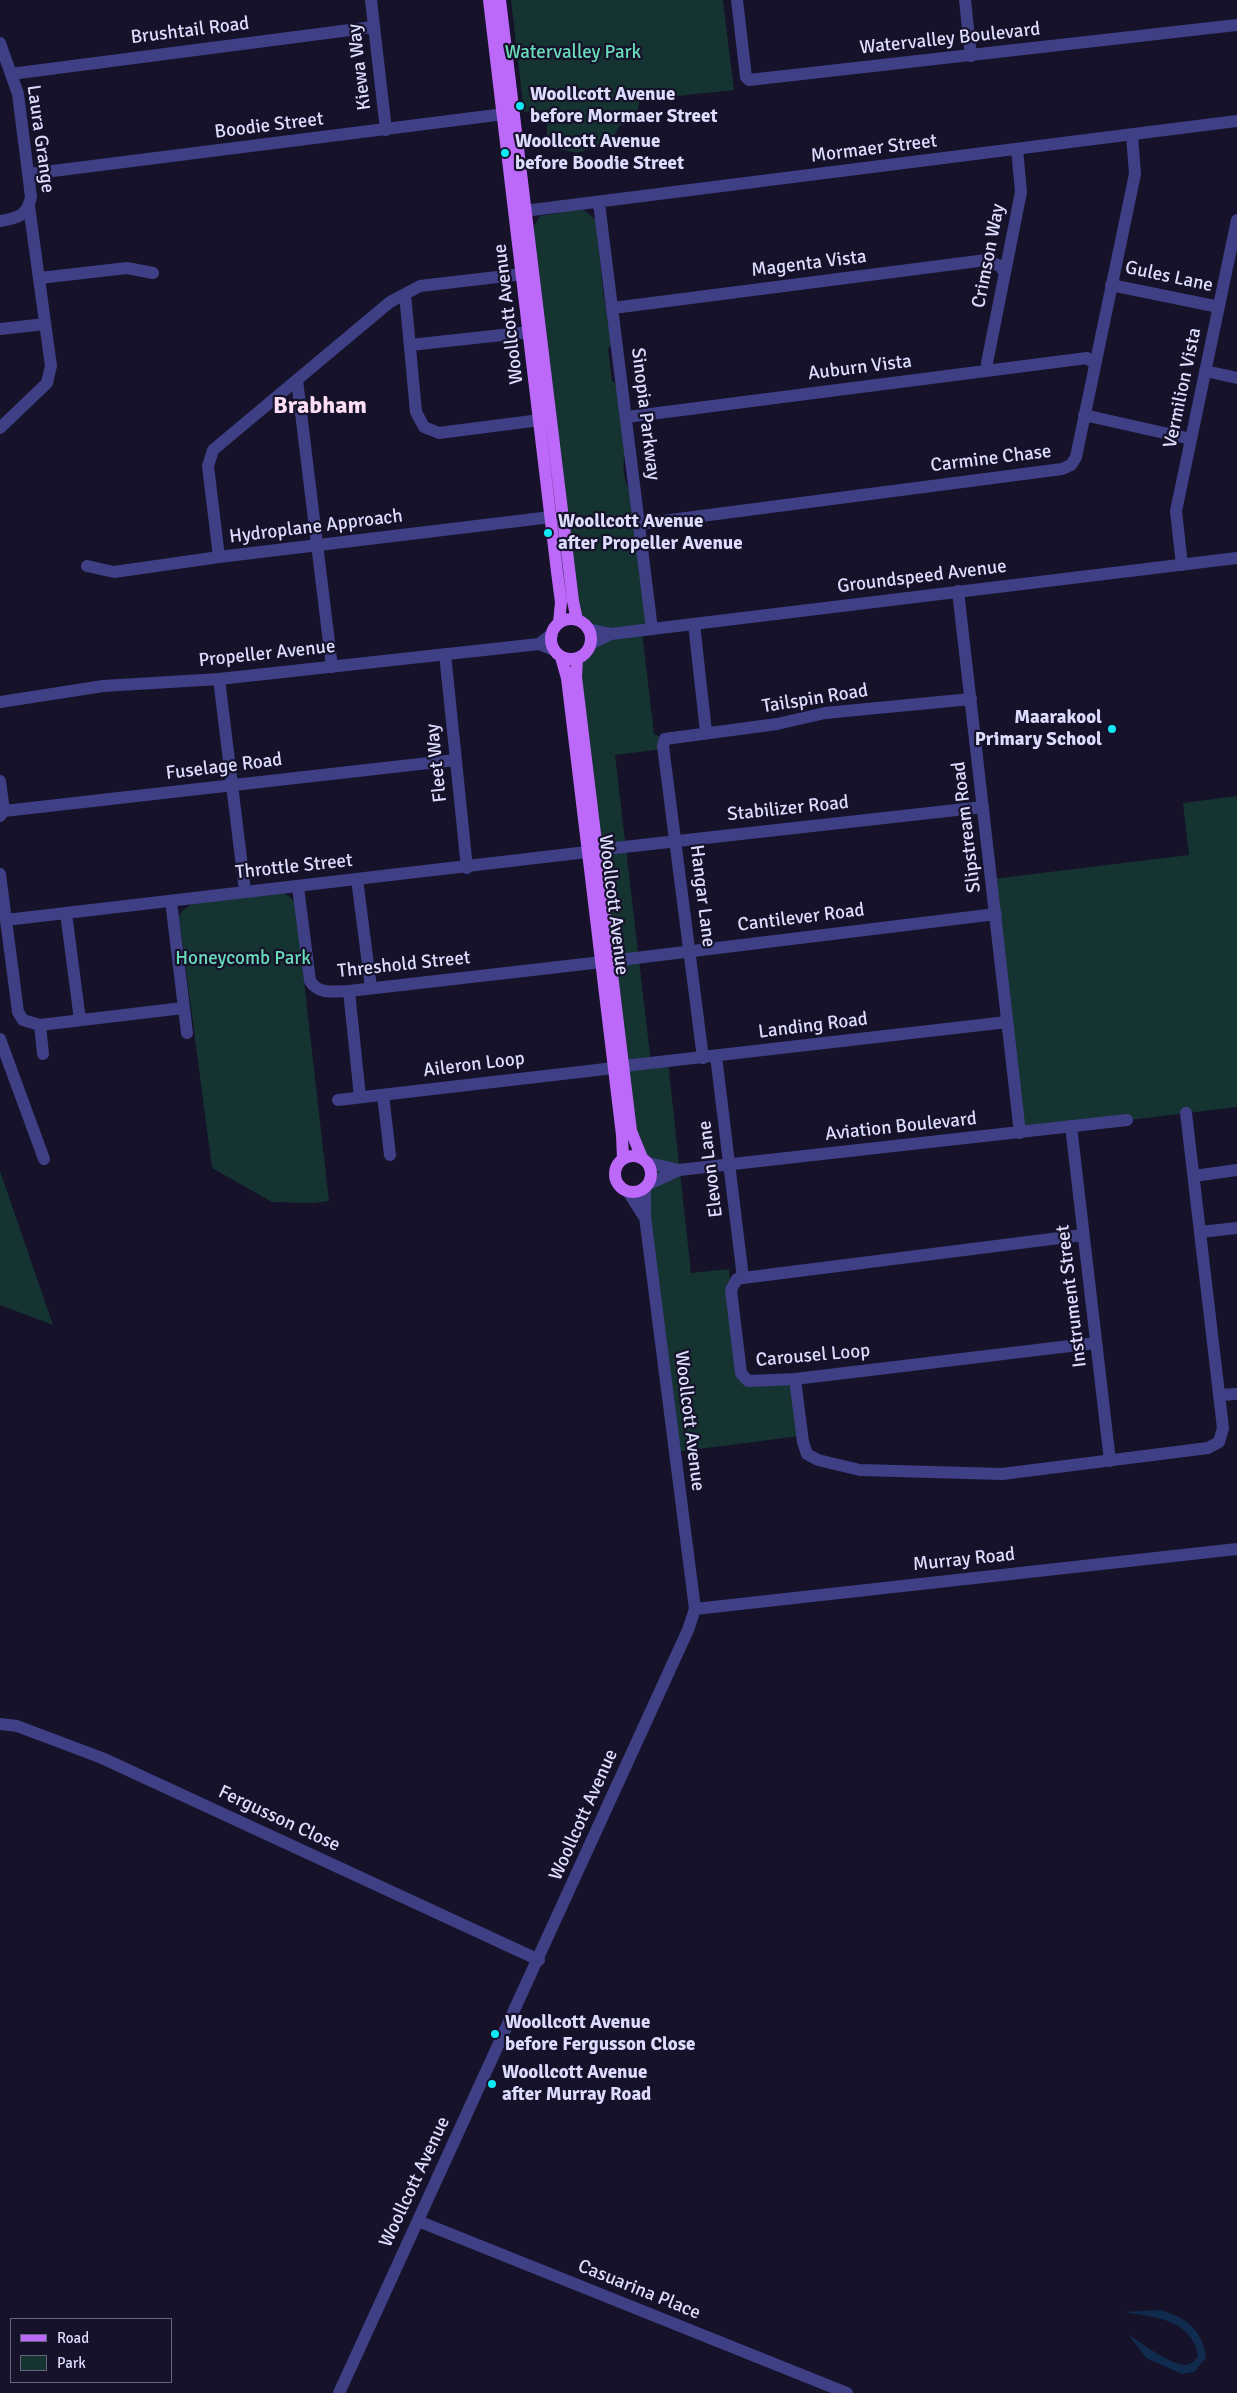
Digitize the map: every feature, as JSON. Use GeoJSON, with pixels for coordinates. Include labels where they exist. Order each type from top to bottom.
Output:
{"type":"FeatureCollection","features":[{"type":"Feature","properties":{"kind":"main road","name":"Woollcott Avenue"},"geometry":{"type":"LineString","coordinates":[[489,0],[508,113],[577,620]]}},
{"type":"Feature","properties":{"kind":"main road","name":"Woollcott Avenue"},"geometry":{"type":"LineString","coordinates":[[500,0],[508,113]]}},
{"type":"Feature","properties":{"kind":"main road","name":"Woollcott Avenue"},"geometry":{"type":"LineString","coordinates":[[521,212],[523,274],[561,602],[559,623],[552,634],[567,678],[592,851],[619,1067],[631,1131],[652,1174],[648,1186]]}},
{"type":"Feature","properties":{"kind":"main road"},"geometry":{"type":"LineString","coordinates":[[558,654],[577,658],[583,655],[590,644],[588,629],[577,620],[564,620],[559,623]]}},
{"type":"Feature","properties":{"kind":"main road","name":"Woollcott Avenue"},"geometry":{"type":"LineString","coordinates":[[577,658],[576,677],[592,851]]}},
{"type":"Feature","properties":{"kind":"main road","name":"Woollcott Avenue"},"geometry":{"type":"LineString","coordinates":[[619,1067],[623,1159],[616,1168],[616,1180],[622,1189],[629,1193]]}},
{"type":"Feature","properties":{"kind":"main road"},"geometry":{"type":"LineString","coordinates":[[623,1159],[633,1156],[645,1160]]}},
{"type":"Feature","properties":{"kind":"main road"},"geometry":{"type":"LineString","coordinates":[[629,1193],[639,1192],[648,1186]]}},
{"type":"Feature","properties":{"kind":"street","name":"Kiewa Way"},"geometry":{"type":"LineString","coordinates":[[370,0],[386,130]]}},
{"type":"Feature","properties":{"kind":"street","name":"Watervalley Boulevard"},"geometry":{"type":"LineString","coordinates":[[737,0],[746,76],[749,80],[1237,25]]}},
{"type":"Feature","properties":{"kind":"street"},"geometry":{"type":"LineString","coordinates":[[965,0],[971,56]]}},
{"type":"Feature","properties":{"kind":"street","name":"Brushtail Road"},"geometry":{"type":"LineString","coordinates":[[11,74],[374,26]]}},
{"type":"Feature","properties":{"kind":"street","name":"Laura Grange"},"geometry":{"type":"LineString","coordinates":[[0,43],[18,94],[32,197],[24,214],[0,220]]}},
{"type":"Feature","properties":{"kind":"street","name":"Boodie Street"},"geometry":{"type":"LineString","coordinates":[[29,174],[508,113]]}},
{"type":"Feature","properties":{"kind":"street","name":"Mormaer Street"},"geometry":{"type":"LineString","coordinates":[[521,212],[1237,122]]}},
{"type":"Feature","properties":{"kind":"street","name":"Carmine Chase"},"geometry":{"type":"LineString","coordinates":[[640,524],[1062,469],[1071,465],[1076,457],[1135,174],[1132,135]]}},
{"type":"Feature","properties":{"kind":"street","name":"Crimson Way"},"geometry":{"type":"LineString","coordinates":[[988,370],[987,363],[1021,192],[1017,149]]}},
{"type":"Feature","properties":{"kind":"street","name":"Sinopia Parkway"},"geometry":{"type":"LineString","coordinates":[[599,203],[652,629]]}},
{"type":"Feature","properties":{"kind":"street"},"geometry":{"type":"LineString","coordinates":[[0,428],[47,383],[51,366],[29,206]]}},
{"type":"Feature","properties":{"kind":"street","name":"Vermilion Vista"},"geometry":{"type":"LineString","coordinates":[[1182,565],[1176,511],[1237,220]]}},
{"type":"Feature","properties":{"kind":"street","name":"Magenta Vista"},"geometry":{"type":"LineString","coordinates":[[613,308],[986,260],[1000,266],[1005,273]]}},
{"type":"Feature","properties":{"kind":"street"},"geometry":{"type":"LineString","coordinates":[[40,278],[127,268],[153,273]]}},
{"type":"Feature","properties":{"kind":"street"},"geometry":{"type":"LineString","coordinates":[[219,557],[208,466],[213,450],[390,302],[420,286],[523,274]]}},
{"type":"Feature","properties":{"kind":"street","name":"Gules Lane"},"geometry":{"type":"LineString","coordinates":[[1112,285],[1219,307]]}},
{"type":"Feature","properties":{"kind":"street"},"geometry":{"type":"LineString","coordinates":[[405,294],[416,412],[424,427],[439,433],[540,420]]}},
{"type":"Feature","properties":{"kind":"street"},"geometry":{"type":"LineString","coordinates":[[0,329],[45,324]]}},
{"type":"Feature","properties":{"kind":"street"},"geometry":{"type":"LineString","coordinates":[[410,345],[530,332]]}},
{"type":"Feature","properties":{"kind":"street","name":"Auburn Vista"},"geometry":{"type":"LineString","coordinates":[[627,417],[1086,358],[1095,364]]}},
{"type":"Feature","properties":{"kind":"street"},"geometry":{"type":"LineString","coordinates":[[1205,371],[1237,378]]}},
{"type":"Feature","properties":{"kind":"street"},"geometry":{"type":"LineString","coordinates":[[297,380],[332,667]]}},
{"type":"Feature","properties":{"kind":"street"},"geometry":{"type":"LineString","coordinates":[[1084,415],[1191,439]]}},
{"type":"Feature","properties":{"kind":"street","name":"Hydroplane Approach"},"geometry":{"type":"LineString","coordinates":[[87,566],[114,572],[219,557],[551,517]]}},
{"type":"Feature","properties":{"kind":"street","name":"Groundspeed Avenue"},"geometry":{"type":"LineString","coordinates":[[590,644],[611,634],[1237,558]]}},
{"type":"Feature","properties":{"kind":"street","name":"Slipstream Road"},"geometry":{"type":"LineString","coordinates":[[958,591],[1020,1132]]}},
{"type":"Feature","properties":{"kind":"street"},"geometry":{"type":"LineString","coordinates":[[694,624],[706,732]]}},
{"type":"Feature","properties":{"kind":"street","name":"Groundspeed Avenue"},"geometry":{"type":"LineString","coordinates":[[588,629],[611,634]]}},
{"type":"Feature","properties":{"kind":"street"},"geometry":{"type":"LineString","coordinates":[[539,644],[552,634]]}},
{"type":"Feature","properties":{"kind":"street","name":"Propeller Avenue"},"geometry":{"type":"LineString","coordinates":[[0,702],[111,685],[219,679],[539,644],[558,654]]}},
{"type":"Feature","properties":{"kind":"street","name":"Fleet Way"},"geometry":{"type":"LineString","coordinates":[[445,654],[454,760],[467,868]]}},
{"type":"Feature","properties":{"kind":"street"},"geometry":{"type":"LineString","coordinates":[[219,679],[245,891]]}},
{"type":"Feature","properties":{"kind":"street","name":"Tailspin Road"},"geometry":{"type":"LineString","coordinates":[[665,739],[777,724],[825,713],[971,699]]}},
{"type":"Feature","properties":{"kind":"street","name":"Hangar Lane"},"geometry":{"type":"LineString","coordinates":[[665,739],[663,746],[690,950],[710,1057]]}},
{"type":"Feature","properties":{"kind":"street","name":"Fuselage Road"},"geometry":{"type":"LineString","coordinates":[[2,814],[232,785],[454,760]]}},
{"type":"Feature","properties":{"kind":"street"},"geometry":{"type":"LineString","coordinates":[[0,781],[2,814]]}},
{"type":"Feature","properties":{"kind":"street","name":"Stabilizer Road"},"geometry":{"type":"LineString","coordinates":[[592,851],[676,840],[983,807]]}},
{"type":"Feature","properties":{"kind":"street","name":"Throttle Street"},"geometry":{"type":"LineString","coordinates":[[6,920],[245,891],[467,868],[592,851]]}},
{"type":"Feature","properties":{"kind":"street"},"geometry":{"type":"LineString","coordinates":[[0,874],[18,1012],[23,1020],[40,1025],[183,1008]]}},
{"type":"Feature","properties":{"kind":"street"},"geometry":{"type":"LineString","coordinates":[[357,879],[371,988]]}},
{"type":"Feature","properties":{"kind":"street","name":"Threshold Street"},"geometry":{"type":"LineString","coordinates":[[298,886],[310,981],[321,992],[349,991],[606,962]]}},
{"type":"Feature","properties":{"kind":"street"},"geometry":{"type":"LineString","coordinates":[[171,901],[187,1033]]}},
{"type":"Feature","properties":{"kind":"street"},"geometry":{"type":"LineString","coordinates":[[66,913],[80,1020]]}},
{"type":"Feature","properties":{"kind":"street","name":"Cantilever Road"},"geometry":{"type":"LineString","coordinates":[[606,962],[690,950],[996,914]]}},
{"type":"Feature","properties":{"kind":"street"},"geometry":{"type":"LineString","coordinates":[[349,991],[360,1097]]}},
{"type":"Feature","properties":{"kind":"street","name":"Landing Road"},"geometry":{"type":"LineString","coordinates":[[619,1067],[1007,1022]]}},
{"type":"Feature","properties":{"kind":"street"},"geometry":{"type":"LineString","coordinates":[[40,1025],[43,1054]]}},
{"type":"Feature","properties":{"kind":"street"},"geometry":{"type":"LineString","coordinates":[[0,1039],[44,1159]]}},
{"type":"Feature","properties":{"kind":"street","name":"Elevon Lane"},"geometry":{"type":"LineString","coordinates":[[710,1057],[730,1164],[743,1278]]}},
{"type":"Feature","properties":{"kind":"street","name":"Aileron Loop"},"geometry":{"type":"LineString","coordinates":[[338,1100],[619,1067]]}},
{"type":"Feature","properties":{"kind":"street"},"geometry":{"type":"LineString","coordinates":[[384,1095],[390,1155]]}},
{"type":"Feature","properties":{"kind":"street"},"geometry":{"type":"LineString","coordinates":[[795,1379],[802,1442],[807,1454],[818,1460],[860,1470],[1002,1474],[1208,1448],[1219,1442],[1223,1428],[1186,1113]]}},
{"type":"Feature","properties":{"kind":"street","name":"Aviation Boulevard"},"geometry":{"type":"LineString","coordinates":[[648,1186],[680,1170],[1127,1120]]}},
{"type":"Feature","properties":{"kind":"street","name":"Instrument Street"},"geometry":{"type":"LineString","coordinates":[[1071,1126],[1110,1461]]}},
{"type":"Feature","properties":{"kind":"street","name":"Aviation Boulevard"},"geometry":{"type":"LineString","coordinates":[[645,1160],[680,1170]]}},
{"type":"Feature","properties":{"kind":"street"},"geometry":{"type":"LineString","coordinates":[[1194,1176],[1237,1170]]}},
{"type":"Feature","properties":{"kind":"street","name":"Woollcott Avenue"},"geometry":{"type":"LineString","coordinates":[[339,2393],[539,1960],[688,1630],[695,1608],[645,1217],[648,1186]]}},
{"type":"Feature","properties":{"kind":"street","name":"Woollcott Avenue"},"geometry":{"type":"LineString","coordinates":[[629,1193],[645,1217]]}},
{"type":"Feature","properties":{"kind":"street"},"geometry":{"type":"LineString","coordinates":[[1200,1232],[1237,1228]]}},
{"type":"Feature","properties":{"kind":"street"},"geometry":{"type":"LineString","coordinates":[[743,1278],[1083,1235]]}},
{"type":"Feature","properties":{"kind":"street","name":"Carousel Loop"},"geometry":{"type":"LineString","coordinates":[[743,1278],[737,1279],[731,1290],[741,1373],[748,1381],[795,1379],[1095,1342]]}},
{"type":"Feature","properties":{"kind":"street"},"geometry":{"type":"LineString","coordinates":[[1219,1395],[1237,1394]]}},
{"type":"Feature","properties":{"kind":"street","name":"Murray Road"},"geometry":{"type":"LineString","coordinates":[[695,1608],[1237,1549]]}},
{"type":"Feature","properties":{"kind":"street","name":"Fergusson Close"},"geometry":{"type":"LineString","coordinates":[[0,1724],[17,1726],[102,1758],[539,1960]]}},
{"type":"Feature","properties":{"kind":"street","name":"Casuarina Place"},"geometry":{"type":"LineString","coordinates":[[418,2221],[823,2388],[847,2393]]}},
{"type":"Feature","properties":{"kind":"green space","name":"Watervalley Park"},"geometry":{"type":"Polygon","coordinates":[[[511,0],[723,0],[734,90],[640,100],[634,123],[620,125],[610,143],[577,153],[555,148],[547,135],[547,110],[524,112],[511,0]]]}},
{"type":"Feature","properties":{"kind":"green space"},"geometry":{"type":"Polygon","coordinates":[[[583,209],[596,220],[603,291],[612,344],[608,349],[612,381],[617,385],[626,454],[624,458],[624,473],[631,491],[652,629],[642,631],[654,734],[665,739],[664,749],[615,755],[651,1063],[668,1062],[691,1273],[729,1269],[741,1373],[744,1377],[795,1379],[800,1436],[675,1452],[645,1217],[652,1174],[632,1134],[577,658],[583,655],[590,644],[588,629],[577,620],[532,229],[540,216],[583,209]]]}},
{"type":"Feature","properties":{"kind":"green space"},"geometry":{"type":"Polygon","coordinates":[[[1237,796],[1237,1107],[1020,1133],[992,879],[1189,855],[1183,803],[1237,796]]]}},
{"type":"Feature","properties":{"kind":"green space","name":"Honeycomb Park"},"geometry":{"type":"Polygon","coordinates":[[[284,892],[295,902],[329,1201],[313,1203],[272,1202],[212,1168],[179,917],[182,911],[193,903],[284,892]]]}},
{"type":"Feature","properties":{"kind":"green space"},"geometry":{"type":"Polygon","coordinates":[[[0,1171],[53,1325],[0,1305],[0,1171]]]}},
{"type":"Feature","properties":{"kind":"water"},"geometry":{"type":"Polygon","coordinates":[[[1161,2310],[1186,2321],[1201,2339],[1206,2358],[1194,2372],[1182,2374],[1146,2358],[1129,2335],[1156,2353],[1179,2364],[1185,2365],[1192,2362],[1198,2357],[1195,2344],[1180,2327],[1159,2318],[1124,2312],[1161,2310]]]}},
{"type":"Feature","properties":{"kind":"place","name":"Woollcott Avenue before Mormaer Street"},"geometry":{"type":"Point","coordinates":[520,106]}},
{"type":"Feature","properties":{"kind":"place","name":"Woollcott Avenue before Boodie Street"},"geometry":{"type":"Point","coordinates":[505,153]}},
{"type":"Feature","properties":{"kind":"place","name":"Woollcott Avenue after Propeller Avenue"},"geometry":{"type":"Point","coordinates":[548,533]}},
{"type":"Feature","properties":{"kind":"place","name":"Maarakool Primary School"},"geometry":{"type":"Point","coordinates":[1112,729]}},
{"type":"Feature","properties":{"kind":"place","name":"Woollcott Avenue before Fergusson Close"},"geometry":{"type":"Point","coordinates":[495,2034]}},
{"type":"Feature","properties":{"kind":"place","name":"Woollcott Avenue after Murray Road"},"geometry":{"type":"Point","coordinates":[492,2084]}},
{"type":"Feature","properties":{"kind":"district","name":"Brabham"},"geometry":{"type":"Point","coordinates":[320,407]}}]}
